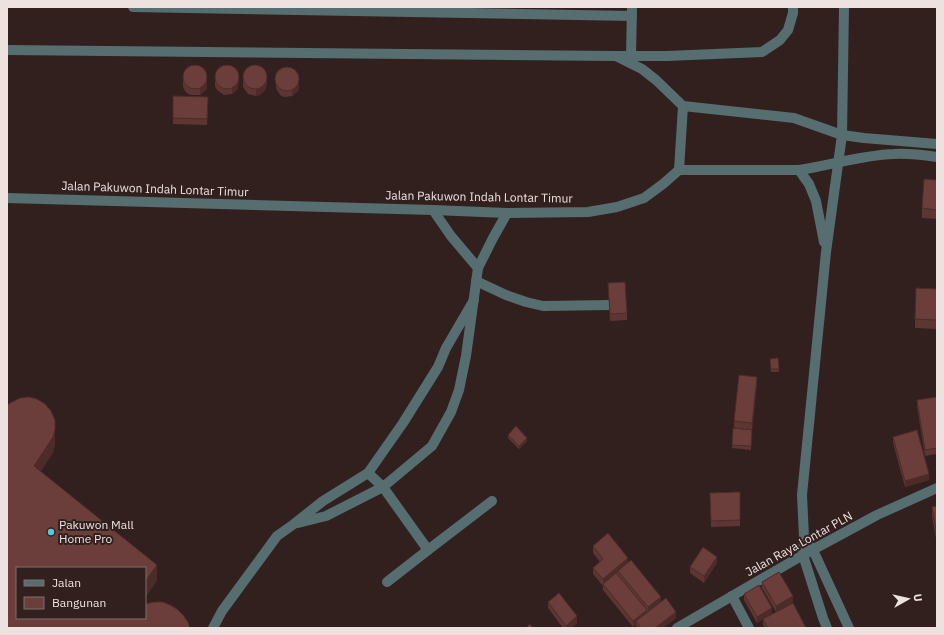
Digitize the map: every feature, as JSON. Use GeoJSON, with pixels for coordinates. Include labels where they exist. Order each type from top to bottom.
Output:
{"type":"FeatureCollection","features":[{"type":"Feature","properties":{"kind":"street"},"geometry":{"type":"LineString","coordinates":[[133,7],[632,12],[632,56]]}},
{"type":"Feature","properties":{"kind":"street"},"geometry":{"type":"LineString","coordinates":[[7,50],[616,56],[667,56],[762,52],[780,40],[788,30],[793,13],[793,7]]}},
{"type":"Feature","properties":{"kind":"street"},"geometry":{"type":"LineString","coordinates":[[827,628],[803,556],[804,537],[802,495],[826,252],[842,134],[844,7]]}},
{"type":"Feature","properties":{"kind":"street"},"geometry":{"type":"LineString","coordinates":[[616,56],[642,69],[656,80],[683,106],[794,118],[842,134],[864,138],[937,144]]}},
{"type":"Feature","properties":{"kind":"street"},"geometry":{"type":"LineString","coordinates":[[683,106],[679,170],[799,170],[867,157],[894,154],[937,156]]}},
{"type":"Feature","properties":{"kind":"street","name":"Jalan Pakuwon Indah Lontar Timur"},"geometry":{"type":"LineString","coordinates":[[7,198],[507,213],[588,212],[617,207],[644,198],[679,170]]}},
{"type":"Feature","properties":{"kind":"street"},"geometry":{"type":"LineString","coordinates":[[799,170],[809,184],[816,201],[826,252]]}},
{"type":"Feature","properties":{"kind":"street"},"geometry":{"type":"LineString","coordinates":[[433,210],[450,236],[478,268]]}},
{"type":"Feature","properties":{"kind":"street"},"geometry":{"type":"LineString","coordinates":[[294,524],[326,516],[383,487],[432,446],[451,412],[459,390],[466,356],[478,268],[507,213]]}},
{"type":"Feature","properties":{"kind":"street"},"geometry":{"type":"LineString","coordinates":[[476,282],[526,302],[543,306],[609,305]]}},
{"type":"Feature","properties":{"kind":"street"},"geometry":{"type":"LineString","coordinates":[[213,628],[222,611],[277,536],[323,501],[368,473],[403,423],[438,367],[446,348],[474,300]]}},
{"type":"Feature","properties":{"kind":"street"},"geometry":{"type":"LineString","coordinates":[[368,473],[383,487],[428,550]]}},
{"type":"Feature","properties":{"kind":"street","name":"Jalan Raya Lontar PLN"},"geometry":{"type":"LineString","coordinates":[[677,628],[877,515],[937,488]]}},
{"type":"Feature","properties":{"kind":"street"},"geometry":{"type":"LineString","coordinates":[[387,582],[492,501]]}},
{"type":"Feature","properties":{"kind":"street"},"geometry":{"type":"LineString","coordinates":[[804,537],[813,550],[849,628]]}},
{"type":"Feature","properties":{"kind":"street"},"geometry":{"type":"LineString","coordinates":[[732,596],[749,628]]}},
{"type":"Feature","properties":{"kind":"building"},"geometry":{"type":"Polygon","coordinates":[[[195,65],[200,66],[206,72],[206,82],[200,88],[195,89],[190,88],[184,82],[183,77],[184,72],[190,66],[195,65]]]}},
{"type":"Feature","properties":{"kind":"building"},"geometry":{"type":"Polygon","coordinates":[[[227,65],[232,66],[238,72],[238,82],[232,88],[227,89],[222,88],[216,82],[215,77],[216,72],[222,66],[227,65]]]}},
{"type":"Feature","properties":{"kind":"building"},"geometry":{"type":"Polygon","coordinates":[[[255,65],[260,66],[266,72],[266,82],[260,88],[255,89],[250,88],[244,82],[243,77],[244,72],[250,66],[255,65]]]}},
{"type":"Feature","properties":{"kind":"building"},"geometry":{"type":"Polygon","coordinates":[[[287,67],[292,68],[298,74],[298,84],[292,90],[287,91],[282,90],[276,84],[275,79],[276,74],[282,68],[287,67]]]}},
{"type":"Feature","properties":{"kind":"building"},"geometry":{"type":"Polygon","coordinates":[[[173,96],[208,97],[207,119],[173,118],[173,96]]]}},
{"type":"Feature","properties":{"kind":"building"},"geometry":{"type":"Polygon","coordinates":[[[924,179],[937,180],[937,210],[922,208],[924,179]]]}},
{"type":"Feature","properties":{"kind":"building"},"geometry":{"type":"Polygon","coordinates":[[[625,282],[627,313],[610,314],[608,283],[625,282]]]}},
{"type":"Feature","properties":{"kind":"building"},"geometry":{"type":"Polygon","coordinates":[[[916,288],[937,289],[937,320],[915,319],[916,288]]]}},
{"type":"Feature","properties":{"kind":"building"},"geometry":{"type":"Polygon","coordinates":[[[778,358],[779,369],[771,369],[770,359],[778,358]]]}},
{"type":"Feature","properties":{"kind":"building"},"geometry":{"type":"Polygon","coordinates":[[[739,375],[757,377],[752,423],[734,421],[739,375]]]}},
{"type":"Feature","properties":{"kind":"building","name":"Pakuwon Mall Home Pro"},"geometry":{"type":"Polygon","coordinates":[[[29,397],[37,399],[45,404],[51,411],[55,420],[53,437],[34,466],[157,565],[146,581],[146,567],[16,567],[16,619],[146,619],[146,604],[163,602],[177,609],[188,622],[190,628],[7,628],[7,405],[20,398],[29,397]]]}},
{"type":"Feature","properties":{"kind":"building"},"geometry":{"type":"Polygon","coordinates":[[[937,397],[937,448],[925,450],[917,400],[937,397]]]}},
{"type":"Feature","properties":{"kind":"building"},"geometry":{"type":"Polygon","coordinates":[[[516,426],[527,438],[519,446],[508,435],[516,426]]]}},
{"type":"Feature","properties":{"kind":"building"},"geometry":{"type":"Polygon","coordinates":[[[733,428],[752,430],[751,446],[732,445],[733,428]]]}},
{"type":"Feature","properties":{"kind":"building"},"geometry":{"type":"Polygon","coordinates":[[[917,430],[929,474],[905,481],[893,437],[917,430]]]}},
{"type":"Feature","properties":{"kind":"building"},"geometry":{"type":"Polygon","coordinates":[[[740,492],[740,520],[711,521],[710,493],[740,492]]]}},
{"type":"Feature","properties":{"kind":"building"},"geometry":{"type":"Polygon","coordinates":[[[937,506],[937,535],[932,507],[937,506]]]}},
{"type":"Feature","properties":{"kind":"building"},"geometry":{"type":"Polygon","coordinates":[[[608,533],[628,558],[603,579],[593,568],[603,559],[593,546],[608,533]]]}},
{"type":"Feature","properties":{"kind":"building"},"geometry":{"type":"Polygon","coordinates":[[[703,547],[717,557],[704,576],[690,567],[703,547]]]}},
{"type":"Feature","properties":{"kind":"building"},"geometry":{"type":"Polygon","coordinates":[[[631,560],[661,597],[648,607],[618,571],[631,560]]]}},
{"type":"Feature","properties":{"kind":"building"},"geometry":{"type":"Polygon","coordinates":[[[779,572],[793,596],[776,606],[762,582],[779,572]]]}},
{"type":"Feature","properties":{"kind":"building"},"geometry":{"type":"Polygon","coordinates":[[[616,573],[647,610],[633,621],[603,584],[616,573]]]}},
{"type":"Feature","properties":{"kind":"building"},"geometry":{"type":"Polygon","coordinates":[[[759,585],[772,608],[757,617],[744,594],[759,585]]]}},
{"type":"Feature","properties":{"kind":"building"},"geometry":{"type":"Polygon","coordinates":[[[559,593],[577,616],[566,626],[548,602],[559,593]]]}},
{"type":"Feature","properties":{"kind":"building"},"geometry":{"type":"Polygon","coordinates":[[[666,598],[676,612],[655,628],[641,628],[636,621],[666,598]]]}},
{"type":"Feature","properties":{"kind":"building"},"geometry":{"type":"Polygon","coordinates":[[[793,603],[806,628],[768,628],[763,619],[793,603]]]}},
{"type":"Feature","properties":{"kind":"building"},"geometry":{"type":"Polygon","coordinates":[[[530,624],[533,628],[526,628],[530,624]]]}},
{"type":"Feature","properties":{"kind":"place","name":"Pakuwon Mall Home Pro"},"geometry":{"type":"Point","coordinates":[51,532]}}]}
